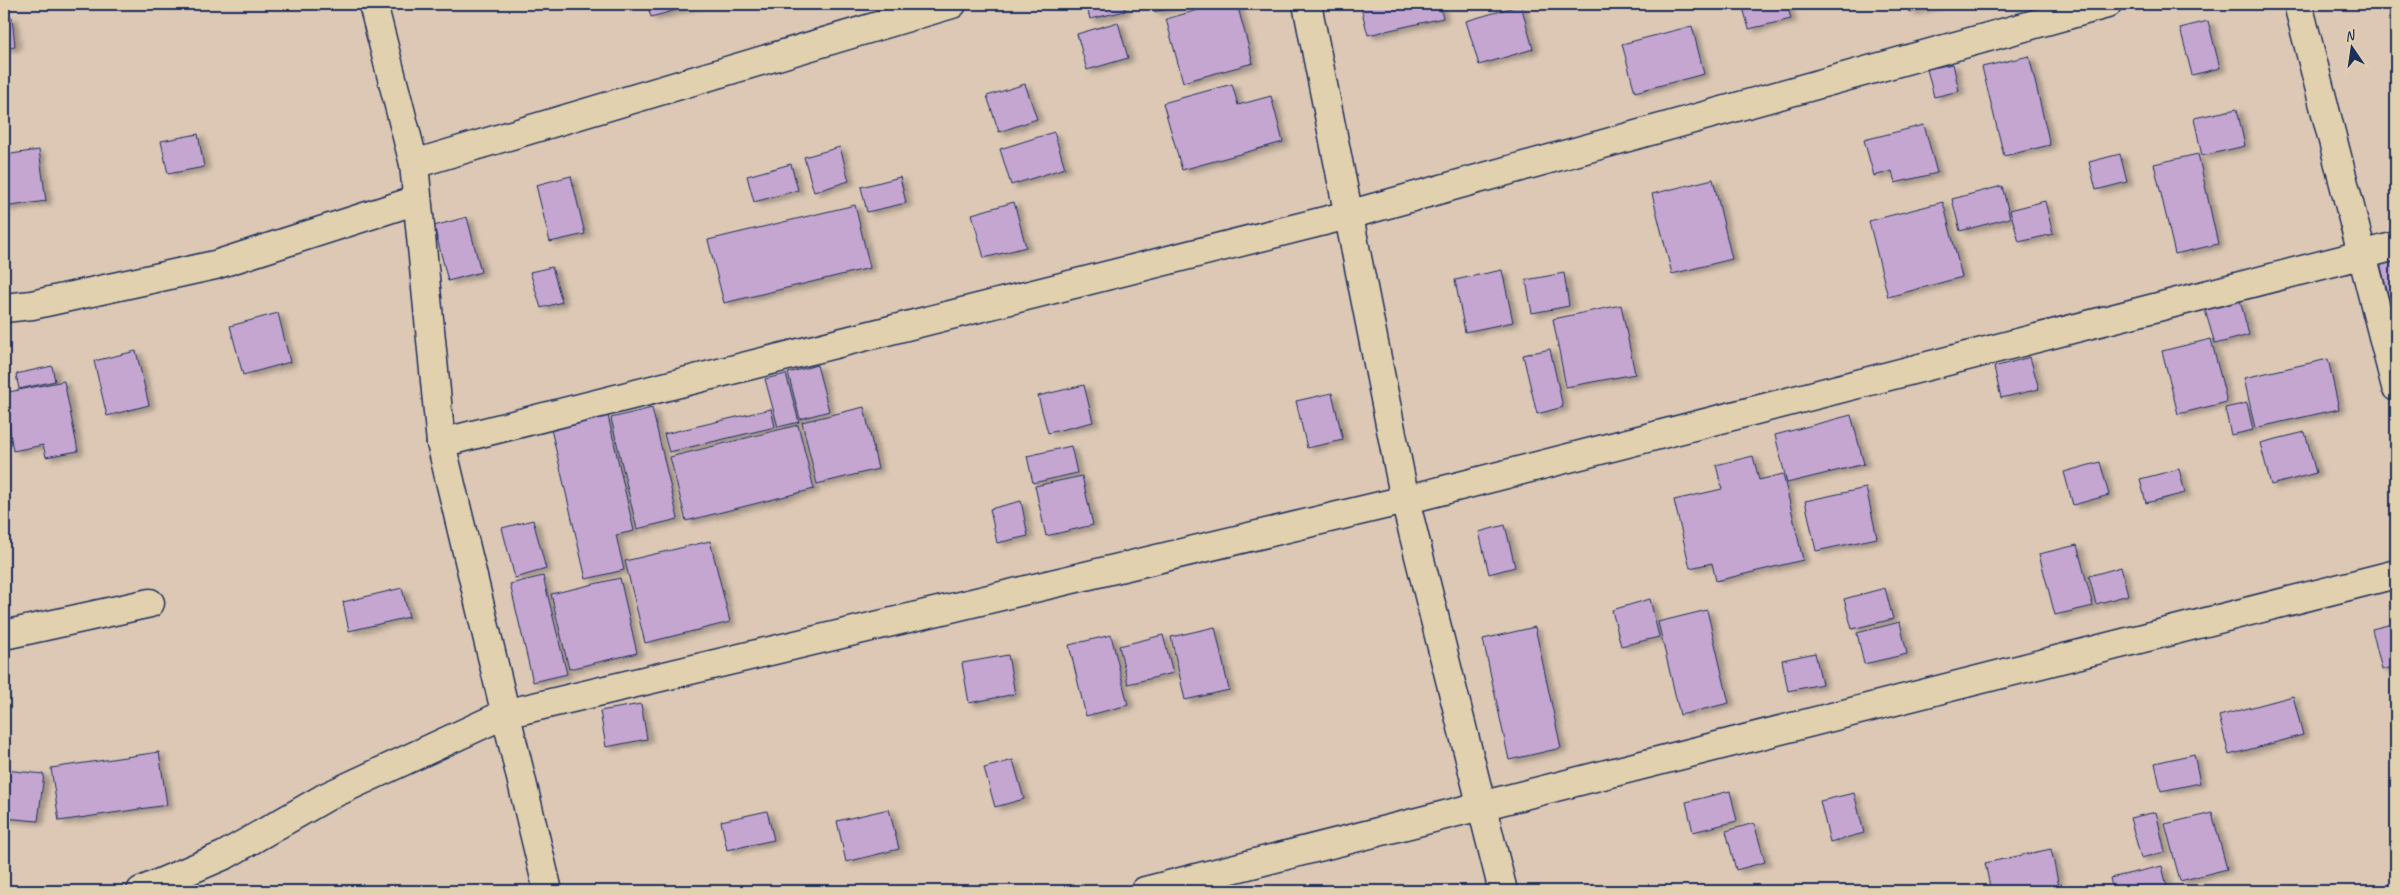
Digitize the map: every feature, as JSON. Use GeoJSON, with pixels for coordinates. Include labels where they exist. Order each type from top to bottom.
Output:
{"type":"FeatureCollection","features":[{"type":"Feature","properties":{"kind":"street"},"geometry":{"type":"LineString","coordinates":[[374,4],[414,164],[441,443],[548,891]]}},
{"type":"Feature","properties":{"kind":"street"},"geometry":{"type":"LineString","coordinates":[[414,164],[952,4]]}},
{"type":"Feature","properties":{"kind":"street"},"geometry":{"type":"LineString","coordinates":[[1307,4],[1405,500],[1483,805],[1503,891]]}},
{"type":"Feature","properties":{"kind":"street"},"geometry":{"type":"LineString","coordinates":[[441,443],[1348,215],[2107,4]]}},
{"type":"Feature","properties":{"kind":"street"},"geometry":{"type":"LineString","coordinates":[[2298,4],[2364,255],[2396,387]]}},
{"type":"Feature","properties":{"kind":"street"},"geometry":{"type":"LineString","coordinates":[[4,308],[32,305],[215,265],[417,200]]}},
{"type":"Feature","properties":{"kind":"street"},"geometry":{"type":"LineString","coordinates":[[141,891],[225,855],[326,798],[505,714],[1405,500],[2396,246]]}},
{"type":"Feature","properties":{"kind":"street"},"geometry":{"type":"LineString","coordinates":[[1145,891],[2396,574]]}},
{"type":"Feature","properties":{"kind":"street"},"geometry":{"type":"LineString","coordinates":[[4,635],[150,603]]}},
{"type":"Feature","properties":{"kind":"building"},"geometry":{"type":"Polygon","coordinates":[[[647,4],[698,4],[651,17],[647,4]]]}},
{"type":"Feature","properties":{"kind":"building"},"geometry":{"type":"Polygon","coordinates":[[[1086,4],[1123,4],[1125,11],[1090,19],[1086,4]]]}},
{"type":"Feature","properties":{"kind":"building"},"geometry":{"type":"Polygon","coordinates":[[[1152,4],[1189,4],[1154,12],[1152,4]]]}},
{"type":"Feature","properties":{"kind":"building"},"geometry":{"type":"Polygon","coordinates":[[[1219,4],[1237,4],[1253,63],[1183,82],[1166,19],[1219,4]]]}},
{"type":"Feature","properties":{"kind":"building"},"geometry":{"type":"Polygon","coordinates":[[[1360,4],[1439,4],[1443,18],[1368,35],[1360,4]]]}},
{"type":"Feature","properties":{"kind":"building"},"geometry":{"type":"Polygon","coordinates":[[[1742,4],[1787,4],[1791,19],[1749,29],[1742,4]]]}},
{"type":"Feature","properties":{"kind":"building"},"geometry":{"type":"Polygon","coordinates":[[[1907,4],[1938,4],[1909,12],[1907,4]]]}},
{"type":"Feature","properties":{"kind":"building"},"geometry":{"type":"Polygon","coordinates":[[[2387,4],[2396,4],[2396,26],[2394,27],[2387,4]]]}},
{"type":"Feature","properties":{"kind":"building"},"geometry":{"type":"Polygon","coordinates":[[[1521,5],[1533,49],[1479,65],[1466,21],[1521,5]]]}},
{"type":"Feature","properties":{"kind":"building"},"geometry":{"type":"Polygon","coordinates":[[[12,17],[15,47],[4,48],[4,18],[12,17]]]}},
{"type":"Feature","properties":{"kind":"building"},"geometry":{"type":"Polygon","coordinates":[[[2208,21],[2220,68],[2192,75],[2180,28],[2208,21]]]}},
{"type":"Feature","properties":{"kind":"building"},"geometry":{"type":"Polygon","coordinates":[[[1118,22],[1128,58],[1087,70],[1077,34],[1118,22]]]}},
{"type":"Feature","properties":{"kind":"building"},"geometry":{"type":"Polygon","coordinates":[[[1692,26],[1704,74],[1635,92],[1622,44],[1692,26]]]}},
{"type":"Feature","properties":{"kind":"building"},"geometry":{"type":"Polygon","coordinates":[[[2029,56],[2050,145],[2004,156],[1982,67],[2029,56]]]}},
{"type":"Feature","properties":{"kind":"building"},"geometry":{"type":"Polygon","coordinates":[[[1953,64],[1959,91],[1934,97],[1927,69],[1953,64]]]}},
{"type":"Feature","properties":{"kind":"building"},"geometry":{"type":"Polygon","coordinates":[[[1025,84],[1037,119],[999,132],[987,96],[1025,84]]]}},
{"type":"Feature","properties":{"kind":"building"},"geometry":{"type":"Polygon","coordinates":[[[1232,84],[1238,105],[1271,96],[1283,142],[1182,170],[1163,103],[1232,84]]]}},
{"type":"Feature","properties":{"kind":"building"},"geometry":{"type":"Polygon","coordinates":[[[2237,109],[2245,146],[2202,156],[2194,118],[2237,109]]]}},
{"type":"Feature","properties":{"kind":"building"},"geometry":{"type":"Polygon","coordinates":[[[1924,125],[1937,173],[1895,183],[1892,171],[1874,176],[1864,140],[1924,125]]]}},
{"type":"Feature","properties":{"kind":"building"},"geometry":{"type":"Polygon","coordinates":[[[1054,132],[1065,168],[1011,185],[1000,149],[1054,132]]]}},
{"type":"Feature","properties":{"kind":"building"},"geometry":{"type":"Polygon","coordinates":[[[198,134],[204,167],[168,174],[161,141],[198,134]]]}},
{"type":"Feature","properties":{"kind":"building"},"geometry":{"type":"Polygon","coordinates":[[[840,147],[849,181],[814,192],[804,157],[840,147]]]}},
{"type":"Feature","properties":{"kind":"building"},"geometry":{"type":"Polygon","coordinates":[[[39,150],[46,201],[4,207],[4,155],[39,150]]]}},
{"type":"Feature","properties":{"kind":"building"},"geometry":{"type":"Polygon","coordinates":[[[2120,154],[2127,182],[2096,190],[2089,162],[2120,154]]]}},
{"type":"Feature","properties":{"kind":"building"},"geometry":{"type":"Polygon","coordinates":[[[2198,154],[2218,244],[2175,254],[2154,164],[2198,154]]]}},
{"type":"Feature","properties":{"kind":"building"},"geometry":{"type":"Polygon","coordinates":[[[791,164],[798,190],[754,202],[747,176],[791,164]]]}},
{"type":"Feature","properties":{"kind":"building"},"geometry":{"type":"Polygon","coordinates":[[[571,176],[585,234],[550,242],[536,185],[571,176]]]}},
{"type":"Feature","properties":{"kind":"building"},"geometry":{"type":"Polygon","coordinates":[[[900,177],[906,203],[867,212],[861,187],[900,177]]]}},
{"type":"Feature","properties":{"kind":"building"},"geometry":{"type":"Polygon","coordinates":[[[1713,179],[1732,259],[1672,274],[1652,194],[1713,179]]]}},
{"type":"Feature","properties":{"kind":"building"},"geometry":{"type":"Polygon","coordinates":[[[2002,186],[2010,218],[1960,231],[1952,199],[2002,186]]]}},
{"type":"Feature","properties":{"kind":"building"},"geometry":{"type":"Polygon","coordinates":[[[2045,201],[2053,234],[2019,242],[2010,210],[2045,201]]]}},
{"type":"Feature","properties":{"kind":"building"},"geometry":{"type":"Polygon","coordinates":[[[1014,202],[1026,247],[984,258],[972,214],[1014,202]]]}},
{"type":"Feature","properties":{"kind":"building"},"geometry":{"type":"Polygon","coordinates":[[[1943,202],[1962,277],[1888,297],[1869,221],[1943,202]]]}},
{"type":"Feature","properties":{"kind":"building"},"geometry":{"type":"Polygon","coordinates":[[[855,205],[870,268],[724,303],[708,240],[855,205]]]}},
{"type":"Feature","properties":{"kind":"building"},"geometry":{"type":"Polygon","coordinates":[[[467,217],[481,272],[448,281],[434,226],[467,217]]]}},
{"type":"Feature","properties":{"kind":"building"},"geometry":{"type":"Polygon","coordinates":[[[2396,259],[2396,305],[2391,307],[2380,263],[2396,259]]]}},
{"type":"Feature","properties":{"kind":"building"},"geometry":{"type":"Polygon","coordinates":[[[552,267],[562,302],[541,308],[530,272],[552,267]]]}},
{"type":"Feature","properties":{"kind":"building"},"geometry":{"type":"Polygon","coordinates":[[[1502,270],[1513,322],[1465,332],[1455,280],[1502,270]]]}},
{"type":"Feature","properties":{"kind":"building"},"geometry":{"type":"Polygon","coordinates":[[[1564,273],[1569,306],[1532,313],[1526,280],[1564,273]]]}},
{"type":"Feature","properties":{"kind":"building"},"geometry":{"type":"Polygon","coordinates":[[[2240,300],[2249,335],[2215,344],[2205,310],[2240,300]]]}},
{"type":"Feature","properties":{"kind":"building"},"geometry":{"type":"Polygon","coordinates":[[[1621,305],[1635,374],[1566,387],[1553,319],[1621,305]]]}},
{"type":"Feature","properties":{"kind":"building"},"geometry":{"type":"Polygon","coordinates":[[[278,313],[290,362],[243,375],[230,326],[278,313]]]}},
{"type":"Feature","properties":{"kind":"building"},"geometry":{"type":"Polygon","coordinates":[[[2211,339],[2227,402],[2178,414],[2162,351],[2211,339]]]}},
{"type":"Feature","properties":{"kind":"building"},"geometry":{"type":"Polygon","coordinates":[[[1550,349],[1563,407],[1537,414],[1523,355],[1550,349]]]}},
{"type":"Feature","properties":{"kind":"building"},"geometry":{"type":"Polygon","coordinates":[[[136,351],[149,405],[107,416],[94,361],[136,351]]]}},
{"type":"Feature","properties":{"kind":"building"},"geometry":{"type":"Polygon","coordinates":[[[2030,357],[2039,389],[2001,398],[1994,367],[2030,357]]]}},
{"type":"Feature","properties":{"kind":"building"},"geometry":{"type":"Polygon","coordinates":[[[2328,359],[2339,409],[2255,428],[2244,378],[2328,359]]]}},
{"type":"Feature","properties":{"kind":"building"},"geometry":{"type":"Polygon","coordinates":[[[817,365],[829,411],[800,419],[788,373],[817,365]]]}},
{"type":"Feature","properties":{"kind":"building"},"geometry":{"type":"Polygon","coordinates":[[[52,366],[55,381],[19,389],[16,374],[52,366]]]}},
{"type":"Feature","properties":{"kind":"building"},"geometry":{"type":"Polygon","coordinates":[[[786,374],[799,422],[778,427],[765,379],[786,374]]]}},
{"type":"Feature","properties":{"kind":"building"},"geometry":{"type":"Polygon","coordinates":[[[64,381],[78,451],[46,457],[43,445],[13,451],[4,393],[64,381]]]}},
{"type":"Feature","properties":{"kind":"building"},"geometry":{"type":"Polygon","coordinates":[[[1084,385],[1093,422],[1048,433],[1038,396],[1084,385]]]}},
{"type":"Feature","properties":{"kind":"building"},"geometry":{"type":"Polygon","coordinates":[[[1332,393],[1343,440],[1307,448],[1296,401],[1332,393]]]}},
{"type":"Feature","properties":{"kind":"building"},"geometry":{"type":"Polygon","coordinates":[[[2247,403],[2253,430],[2231,435],[2225,408],[2247,403]]]}},
{"type":"Feature","properties":{"kind":"building"},"geometry":{"type":"Polygon","coordinates":[[[864,407],[878,469],[817,484],[802,422],[864,407]]]}},
{"type":"Feature","properties":{"kind":"building"},"geometry":{"type":"Polygon","coordinates":[[[652,408],[678,519],[637,529],[611,418],[652,408]]]}},
{"type":"Feature","properties":{"kind":"building"},"geometry":{"type":"Polygon","coordinates":[[[771,409],[775,427],[669,452],[664,434],[771,409]]]}},
{"type":"Feature","properties":{"kind":"building"},"geometry":{"type":"Polygon","coordinates":[[[1851,415],[1864,464],[1787,483],[1775,435],[1851,415]]]}},
{"type":"Feature","properties":{"kind":"building"},"geometry":{"type":"Polygon","coordinates":[[[608,416],[634,531],[616,535],[624,570],[586,579],[551,429],[608,416]]]}},
{"type":"Feature","properties":{"kind":"building"},"geometry":{"type":"Polygon","coordinates":[[[798,425],[814,489],[686,521],[670,457],[798,425]]]}},
{"type":"Feature","properties":{"kind":"building"},"geometry":{"type":"Polygon","coordinates":[[[2305,432],[2316,473],[2271,485],[2260,443],[2305,432]]]}},
{"type":"Feature","properties":{"kind":"building"},"geometry":{"type":"Polygon","coordinates":[[[1071,446],[1077,473],[1033,483],[1027,456],[1071,446]]]}},
{"type":"Feature","properties":{"kind":"building"},"geometry":{"type":"Polygon","coordinates":[[[1753,456],[1759,480],[1783,474],[1803,560],[1716,581],[1712,563],[1690,568],[1674,500],[1722,489],[1716,465],[1753,456]]]}},
{"type":"Feature","properties":{"kind":"building"},"geometry":{"type":"Polygon","coordinates":[[[2100,462],[2109,495],[2073,505],[2064,472],[2100,462]]]}},
{"type":"Feature","properties":{"kind":"building"},"geometry":{"type":"Polygon","coordinates":[[[2179,469],[2185,493],[2146,503],[2140,479],[2179,469]]]}},
{"type":"Feature","properties":{"kind":"building"},"geometry":{"type":"Polygon","coordinates":[[[1082,476],[1093,525],[1046,536],[1035,486],[1082,476]]]}},
{"type":"Feature","properties":{"kind":"building"},"geometry":{"type":"Polygon","coordinates":[[[1866,488],[1877,538],[1816,551],[1805,501],[1866,488]]]}},
{"type":"Feature","properties":{"kind":"building"},"geometry":{"type":"Polygon","coordinates":[[[1021,501],[1028,536],[997,543],[990,509],[1021,501]]]}},
{"type":"Feature","properties":{"kind":"building"},"geometry":{"type":"Polygon","coordinates":[[[533,520],[546,569],[515,578],[502,528],[533,520]]]}},
{"type":"Feature","properties":{"kind":"building"},"geometry":{"type":"Polygon","coordinates":[[[1505,525],[1515,567],[1489,574],[1479,532],[1505,525]]]}},
{"type":"Feature","properties":{"kind":"building"},"geometry":{"type":"Polygon","coordinates":[[[710,541],[730,622],[645,643],[625,561],[710,541]]]}},
{"type":"Feature","properties":{"kind":"building"},"geometry":{"type":"Polygon","coordinates":[[[2077,545],[2093,606],[2055,615],[2039,554],[2077,545]]]}},
{"type":"Feature","properties":{"kind":"building"},"geometry":{"type":"Polygon","coordinates":[[[2121,567],[2128,595],[2096,604],[2089,576],[2121,567]]]}},
{"type":"Feature","properties":{"kind":"building"},"geometry":{"type":"Polygon","coordinates":[[[543,576],[567,674],[533,682],[510,584],[543,576]]]}},
{"type":"Feature","properties":{"kind":"building"},"geometry":{"type":"Polygon","coordinates":[[[620,578],[637,653],[569,669],[551,594],[620,578]]]}},
{"type":"Feature","properties":{"kind":"building"},"geometry":{"type":"Polygon","coordinates":[[[402,588],[409,617],[349,631],[343,602],[402,588]]]}},
{"type":"Feature","properties":{"kind":"building"},"geometry":{"type":"Polygon","coordinates":[[[1885,588],[1893,619],[1852,629],[1844,599],[1885,588]]]}},
{"type":"Feature","properties":{"kind":"building"},"geometry":{"type":"Polygon","coordinates":[[[1650,599],[1659,637],[1621,646],[1612,610],[1650,599]]]}},
{"type":"Feature","properties":{"kind":"building"},"geometry":{"type":"Polygon","coordinates":[[[1707,610],[1729,703],[1680,715],[1658,622],[1707,610]]]}},
{"type":"Feature","properties":{"kind":"building"},"geometry":{"type":"Polygon","coordinates":[[[1900,622],[1907,654],[1864,664],[1857,633],[1900,622]]]}},
{"type":"Feature","properties":{"kind":"building"},"geometry":{"type":"Polygon","coordinates":[[[2396,623],[2396,666],[2382,670],[2372,629],[2396,623]]]}},
{"type":"Feature","properties":{"kind":"building"},"geometry":{"type":"Polygon","coordinates":[[[1215,627],[1229,690],[1185,700],[1171,637],[1215,627]]]}},
{"type":"Feature","properties":{"kind":"building"},"geometry":{"type":"Polygon","coordinates":[[[1535,627],[1561,748],[1509,760],[1483,639],[1535,627]]]}},
{"type":"Feature","properties":{"kind":"building"},"geometry":{"type":"Polygon","coordinates":[[[1111,635],[1128,705],[1086,716],[1069,645],[1111,635]]]}},
{"type":"Feature","properties":{"kind":"building"},"geometry":{"type":"Polygon","coordinates":[[[1163,635],[1173,673],[1128,684],[1119,646],[1163,635]]]}},
{"type":"Feature","properties":{"kind":"building"},"geometry":{"type":"Polygon","coordinates":[[[1815,653],[1822,684],[1788,691],[1782,660],[1815,653]]]}},
{"type":"Feature","properties":{"kind":"building"},"geometry":{"type":"Polygon","coordinates":[[[1008,655],[1015,694],[969,703],[962,663],[1008,655]]]}},
{"type":"Feature","properties":{"kind":"building"},"geometry":{"type":"Polygon","coordinates":[[[2293,696],[2303,735],[2229,755],[2219,716],[2293,696]]]}},
{"type":"Feature","properties":{"kind":"building"},"geometry":{"type":"Polygon","coordinates":[[[641,704],[647,739],[606,747],[600,711],[641,704]]]}},
{"type":"Feature","properties":{"kind":"building"},"geometry":{"type":"Polygon","coordinates":[[[159,752],[167,805],[59,821],[51,768],[159,752]]]}},
{"type":"Feature","properties":{"kind":"building"},"geometry":{"type":"Polygon","coordinates":[[[2194,754],[2200,783],[2161,791],[2155,763],[2194,754]]]}},
{"type":"Feature","properties":{"kind":"building"},"geometry":{"type":"Polygon","coordinates":[[[1013,760],[1024,799],[995,807],[984,768],[1013,760]]]}},
{"type":"Feature","properties":{"kind":"building"},"geometry":{"type":"Polygon","coordinates":[[[4,770],[44,774],[38,821],[4,818],[4,770]]]}},
{"type":"Feature","properties":{"kind":"building"},"geometry":{"type":"Polygon","coordinates":[[[1730,791],[1737,821],[1693,832],[1686,802],[1730,791]]]}},
{"type":"Feature","properties":{"kind":"building"},"geometry":{"type":"Polygon","coordinates":[[[1854,793],[1864,833],[1830,842],[1820,801],[1854,793]]]}},
{"type":"Feature","properties":{"kind":"building"},"geometry":{"type":"Polygon","coordinates":[[[889,809],[899,849],[846,862],[837,821],[889,809]]]}},
{"type":"Feature","properties":{"kind":"building"},"geometry":{"type":"Polygon","coordinates":[[[767,811],[774,840],[727,850],[721,821],[767,811]]]}},
{"type":"Feature","properties":{"kind":"building"},"geometry":{"type":"Polygon","coordinates":[[[2156,812],[2165,852],[2141,858],[2130,818],[2156,812]]]}},
{"type":"Feature","properties":{"kind":"building"},"geometry":{"type":"Polygon","coordinates":[[[2212,813],[2227,869],[2180,881],[2165,824],[2212,813]]]}},
{"type":"Feature","properties":{"kind":"building"},"geometry":{"type":"Polygon","coordinates":[[[1754,823],[1765,862],[1736,870],[1726,831],[1754,823]]]}},
{"type":"Feature","properties":{"kind":"building"},"geometry":{"type":"Polygon","coordinates":[[[2051,849],[2060,891],[1991,891],[1985,863],[2051,849]]]}},
{"type":"Feature","properties":{"kind":"building"},"geometry":{"type":"Polygon","coordinates":[[[2162,866],[2168,891],[2113,891],[2110,878],[2162,866]]]}}]}
